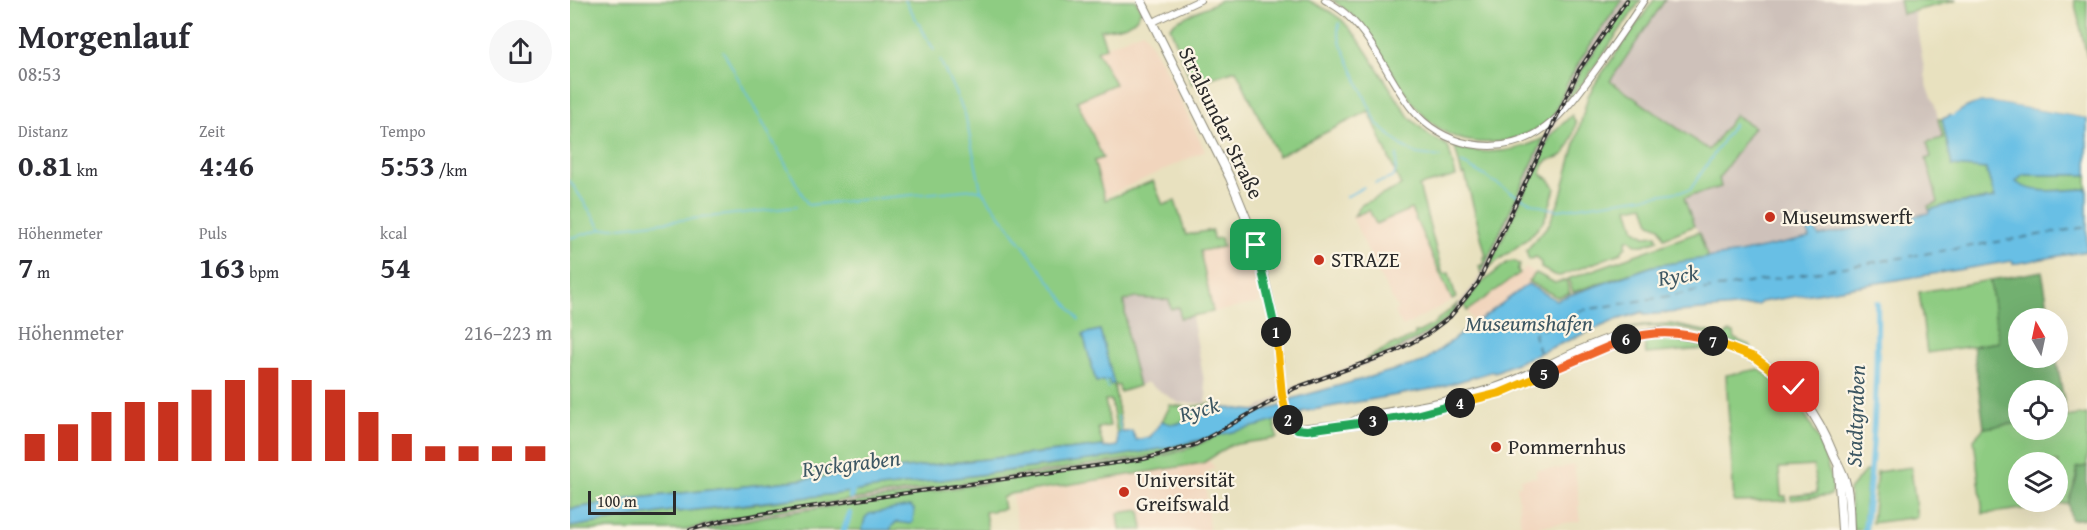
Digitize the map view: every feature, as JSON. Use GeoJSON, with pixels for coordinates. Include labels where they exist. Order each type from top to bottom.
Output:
{"type":"FeatureCollection","features":[{"type":"Feature","properties":{"kind":"main road","name":"Stralsunder Straße"},"geometry":{"type":"LineString","coordinates":[[1141,0],[1230,178],[1249,225],[1262,267],[1276,332],[1286,416],[1297,429],[1415,415],[1500,393],[1617,342],[1660,332],[1691,335],[1717,342],[1754,357],[1782,377],[1811,407],[1825,433],[1838,467]]}},
{"type":"Feature","properties":{"kind":"main road"},"geometry":{"type":"LineString","coordinates":[[1838,467],[1842,530]]}},
{"type":"Feature","properties":{"kind":"main road"},"geometry":{"type":"LineString","coordinates":[[1838,467],[1847,487],[1850,530]]}},
{"type":"Feature","properties":{"kind":"street"},"geometry":{"type":"LineString","coordinates":[[1153,22],[1200,0]]}},
{"type":"Feature","properties":{"kind":"street"},"geometry":{"type":"LineString","coordinates":[[1325,0],[1347,15],[1362,32],[1414,112],[1441,134],[1463,143],[1495,146],[1519,141],[1555,121],[1571,104],[1644,0]]}},
{"type":"Feature","properties":{"kind":"shaded area"},"geometry":{"type":"Polygon","coordinates":[[[1622,0],[1631,0],[1581,71],[1478,286],[1451,318],[1417,343],[1389,356],[1295,389],[1207,441],[1174,453],[1126,463],[766,516],[699,530],[686,530],[728,519],[1173,451],[1205,439],[1294,387],[1388,353],[1415,340],[1449,316],[1477,281],[1576,67],[1622,0]]]}},
{"type":"Feature","properties":{"kind":"shaded area"},"geometry":{"type":"Polygon","coordinates":[[[1665,0],[1899,0],[1902,14],[1914,12],[1927,85],[1943,138],[1927,143],[1932,157],[1926,159],[1938,202],[1928,206],[1930,213],[1819,237],[1810,221],[1806,221],[1810,238],[1708,258],[1683,198],[1709,150],[1610,80],[1665,0]]]}},
{"type":"Feature","properties":{"kind":"shaded area"},"geometry":{"type":"Polygon","coordinates":[[[1143,31],[1161,61],[1205,151],[1104,197],[1094,161],[1103,157],[1077,101],[1115,83],[1097,50],[1143,31]]]}},
{"type":"Feature","properties":{"kind":"shaded area"},"geometry":{"type":"Polygon","coordinates":[[[1411,208],[1452,300],[1403,327],[1394,311],[1398,309],[1352,217],[1369,210],[1376,224],[1411,208]]]}},
{"type":"Feature","properties":{"kind":"shaded area"},"geometry":{"type":"Polygon","coordinates":[[[1246,243],[1260,303],[1213,312],[1200,251],[1246,243]]]}},
{"type":"Feature","properties":{"kind":"shaded area"},"geometry":{"type":"Polygon","coordinates":[[[1526,268],[1536,273],[1531,277],[1530,282],[1474,323],[1467,311],[1526,268]]]}},
{"type":"Feature","properties":{"kind":"shaded area"},"geometry":{"type":"Polygon","coordinates":[[[1135,298],[1169,300],[1179,307],[1180,318],[1192,316],[1207,397],[1205,403],[1179,403],[1146,382],[1139,386],[1128,342],[1124,301],[1135,298]]]}},
{"type":"Feature","properties":{"kind":"shaded area","name":"Universität Greifswald"},"geometry":{"type":"Polygon","coordinates":[[[1208,460],[1215,468],[1205,472],[1209,530],[1018,530],[1012,496],[1203,463],[1208,460]]]}},
{"type":"Feature","properties":{"kind":"shaded area"},"geometry":{"type":"Polygon","coordinates":[[[1574,465],[1580,521],[1521,529],[1517,485],[1521,485],[1521,479],[1537,477],[1536,470],[1574,465]]]}},
{"type":"Feature","properties":{"kind":"green space"},"geometry":{"type":"Polygon","coordinates":[[[570,0],[1136,0],[1141,10],[1134,20],[1124,26],[1100,30],[1106,47],[1097,51],[1115,84],[1077,101],[1103,158],[1094,161],[1105,200],[1153,181],[1163,205],[1175,201],[1186,235],[1212,230],[1213,239],[1221,238],[1223,247],[1200,251],[1213,312],[1180,318],[1179,307],[1171,309],[1169,300],[1135,298],[1124,301],[1128,342],[1139,386],[1120,392],[1119,386],[1114,385],[1122,432],[1117,433],[1111,400],[1105,400],[1110,426],[1098,428],[1103,446],[629,499],[570,509],[570,0]],[[1100,330],[1084,334],[1096,382],[1109,380],[1100,330]]]}},
{"type":"Feature","properties":{"kind":"green space"},"geometry":{"type":"Polygon","coordinates":[[[1221,0],[1308,0],[1329,11],[1342,20],[1357,37],[1409,117],[1430,136],[1448,146],[1456,176],[1419,186],[1441,268],[1443,274],[1449,273],[1456,298],[1452,300],[1411,209],[1376,224],[1369,210],[1354,216],[1361,205],[1401,186],[1369,111],[1278,156],[1236,70],[1192,84],[1170,27],[1176,21],[1221,0]]]}},
{"type":"Feature","properties":{"kind":"green space"},"geometry":{"type":"Polygon","coordinates":[[[1332,0],[1622,0],[1581,59],[1550,121],[1514,139],[1480,142],[1456,138],[1437,127],[1420,112],[1362,25],[1332,0]]]}},
{"type":"Feature","properties":{"kind":"green space"},"geometry":{"type":"Polygon","coordinates":[[[1631,0],[1641,0],[1585,80],[1562,108],[1581,71],[1631,0]]]}},
{"type":"Feature","properties":{"kind":"green space"},"geometry":{"type":"Polygon","coordinates":[[[1654,0],[1665,0],[1610,81],[1709,150],[1735,115],[1754,127],[1719,178],[1721,187],[1684,198],[1694,226],[1664,238],[1660,227],[1650,223],[1644,205],[1628,208],[1635,230],[1645,236],[1656,235],[1658,240],[1640,245],[1630,239],[1626,241],[1626,246],[1621,253],[1560,276],[1554,275],[1541,268],[1541,263],[1536,257],[1529,260],[1526,251],[1549,224],[1560,199],[1588,96],[1654,0]]]}},
{"type":"Feature","properties":{"kind":"green space"},"geometry":{"type":"Polygon","coordinates":[[[1899,0],[1958,0],[1902,14],[1899,0]]]}},
{"type":"Feature","properties":{"kind":"green space"},"geometry":{"type":"Polygon","coordinates":[[[2074,0],[2087,0],[2087,57],[2074,0]]]}},
{"type":"Feature","properties":{"kind":"green space"},"geometry":{"type":"Polygon","coordinates":[[[1572,115],[1576,123],[1569,147],[1560,157],[1548,160],[1541,174],[1549,179],[1555,188],[1544,220],[1526,240],[1489,267],[1551,135],[1572,115]]]}},
{"type":"Feature","properties":{"kind":"green space"},"geometry":{"type":"Polygon","coordinates":[[[1938,119],[1942,119],[1948,138],[1986,169],[1995,198],[1950,204],[1929,210],[1928,206],[1938,202],[1926,159],[1931,157],[1927,142],[1943,138],[1938,119]]]}},
{"type":"Feature","properties":{"kind":"green space"},"geometry":{"type":"Polygon","coordinates":[[[1544,138],[1481,273],[1479,266],[1484,264],[1483,257],[1486,256],[1465,174],[1462,175],[1455,147],[1478,152],[1501,152],[1544,138]]]}},
{"type":"Feature","properties":{"kind":"green space"},"geometry":{"type":"Polygon","coordinates":[[[2023,175],[2087,175],[2087,189],[2050,191],[2031,189],[2015,182],[2023,175]]]}},
{"type":"Feature","properties":{"kind":"green space"},"geometry":{"type":"Polygon","coordinates":[[[1699,232],[1708,258],[1653,266],[1573,292],[1568,279],[1699,232]]]}},
{"type":"Feature","properties":{"kind":"green space"},"geometry":{"type":"Polygon","coordinates":[[[1514,261],[1520,265],[1517,270],[1520,273],[1467,311],[1464,305],[1478,286],[1508,262],[1514,261]]]}},
{"type":"Feature","properties":{"kind":"green space"},"geometry":{"type":"Polygon","coordinates":[[[2042,271],[2048,308],[2008,308],[2008,368],[2058,368],[2060,380],[2008,380],[2008,425],[1984,428],[1973,346],[1999,342],[1990,280],[2042,271]]]}},
{"type":"Feature","properties":{"kind":"green space"},"geometry":{"type":"Polygon","coordinates":[[[1536,273],[1555,283],[1566,280],[1570,293],[1557,297],[1528,281],[1536,273]]]}},
{"type":"Feature","properties":{"kind":"green space"},"geometry":{"type":"Polygon","coordinates":[[[1990,280],[1999,342],[1927,353],[1919,292],[1990,280]]]}},
{"type":"Feature","properties":{"kind":"green space"},"geometry":{"type":"Polygon","coordinates":[[[1458,304],[1443,322],[1432,330],[1367,361],[1366,359],[1395,343],[1398,344],[1415,335],[1415,332],[1436,323],[1458,304]]]}},
{"type":"Feature","properties":{"kind":"green space"},"geometry":{"type":"Polygon","coordinates":[[[1671,324],[1719,336],[1724,336],[1729,332],[1734,333],[1735,339],[1751,346],[1751,351],[1705,334],[1671,327],[1621,331],[1621,329],[1643,325],[1671,324]]]}},
{"type":"Feature","properties":{"kind":"green space"},"geometry":{"type":"Polygon","coordinates":[[[1665,338],[1717,348],[1646,354],[1644,340],[1665,338]]]}},
{"type":"Feature","properties":{"kind":"green space"},"geometry":{"type":"Polygon","coordinates":[[[1759,369],[1784,389],[1811,424],[1831,478],[1833,489],[1831,495],[1791,500],[1791,496],[1817,493],[1814,466],[1779,468],[1781,496],[1786,496],[1786,501],[1734,502],[1726,375],[1759,369]]]}},
{"type":"Feature","properties":{"kind":"green space"},"geometry":{"type":"Polygon","coordinates":[[[1215,403],[1218,408],[1175,425],[1162,421],[1169,405],[1190,407],[1215,403]]]}},
{"type":"Feature","properties":{"kind":"green space"},"geometry":{"type":"Polygon","coordinates":[[[2087,414],[2087,466],[2076,468],[2077,478],[2068,503],[2068,452],[2008,452],[2008,511],[1983,514],[1974,439],[1984,428],[2008,425],[2008,440],[2068,440],[2068,417],[2087,414]]]}},
{"type":"Feature","properties":{"kind":"green space"},"geometry":{"type":"Polygon","coordinates":[[[1274,419],[1277,438],[1231,445],[1203,463],[1010,494],[1002,498],[1004,509],[985,512],[988,530],[699,530],[766,516],[1147,459],[1174,453],[1222,433],[1261,425],[1274,419]]]}},
{"type":"Feature","properties":{"kind":"green space"},"geometry":{"type":"Polygon","coordinates":[[[1205,439],[1173,451],[1144,457],[780,510],[728,519],[686,530],[570,530],[570,527],[678,510],[678,512],[755,504],[1048,466],[1166,448],[1205,439]]]}},
{"type":"Feature","properties":{"kind":"green space"},"geometry":{"type":"Polygon","coordinates":[[[2087,466],[2087,518],[2071,520],[2068,503],[2077,478],[2076,468],[2087,466]]]}},
{"type":"Feature","properties":{"kind":"green space"},"geometry":{"type":"Polygon","coordinates":[[[1911,467],[1917,517],[1872,523],[1877,472],[1911,467]]]}},
{"type":"Feature","properties":{"kind":"green space"},"geometry":{"type":"Polygon","coordinates":[[[1865,471],[1868,471],[1863,530],[1853,530],[1849,490],[1865,471]]]}},
{"type":"Feature","properties":{"kind":"green space"},"geometry":{"type":"Polygon","coordinates":[[[1140,510],[1143,530],[1120,530],[1118,513],[1140,510]]]}},
{"type":"Feature","properties":{"kind":"water"},"geometry":{"type":"Polygon","coordinates":[[[1980,102],[2087,118],[2087,175],[2023,175],[2016,182],[2031,189],[2040,190],[2087,189],[2087,251],[1761,302],[1758,305],[1644,315],[1643,312],[1616,320],[1495,372],[1437,388],[1301,412],[1301,415],[1297,414],[1166,448],[836,494],[678,512],[677,510],[570,527],[570,509],[629,499],[1118,446],[1117,433],[1132,431],[1136,440],[1150,437],[1162,421],[1169,424],[1181,423],[1201,411],[1214,408],[1267,410],[1291,403],[1291,399],[1423,362],[1528,284],[1556,300],[1653,266],[1739,253],[1809,238],[1806,221],[1810,220],[1819,236],[1929,213],[1929,210],[1950,204],[1995,198],[1986,169],[1952,166],[1942,119],[1980,102]]]}},
{"type":"Feature","properties":{"kind":"water"},"geometry":{"type":"Polygon","coordinates":[[[1100,330],[1114,384],[1110,385],[1109,380],[1096,382],[1083,334],[1100,330]]]}},
{"type":"Feature","properties":{"kind":"water"},"geometry":{"type":"Polygon","coordinates":[[[910,506],[914,509],[913,522],[910,524],[897,522],[890,530],[862,530],[865,518],[869,514],[910,506]]]}},
{"type":"Feature","properties":{"kind":"pier"},"geometry":{"type":"Polygon","coordinates":[[[1980,99],[1993,99],[2087,115],[2087,118],[1992,102],[1980,102],[1966,106],[1952,116],[1950,113],[1965,103],[1980,99]]]}},
{"type":"Feature","properties":{"kind":"waterway"},"geometry":{"type":"LineString","coordinates":[[905,0],[934,50]]}},
{"type":"Feature","properties":{"kind":"waterway"},"geometry":{"type":"LineString","coordinates":[[1339,23],[1338,32],[1341,44],[1377,124],[1402,146],[1417,154],[1441,157]]}},
{"type":"Feature","properties":{"kind":"waterway"},"geometry":{"type":"LineString","coordinates":[[723,51],[808,205],[974,189],[982,191],[1079,320]]}},
{"type":"Feature","properties":{"kind":"waterway"},"geometry":{"type":"LineString","coordinates":[[940,60],[965,114],[981,190]]}},
{"type":"Feature","properties":{"kind":"waterway"},"geometry":{"type":"LineString","coordinates":[[1461,163],[1532,203],[1558,210],[1690,190],[1734,124]]}},
{"type":"Feature","properties":{"kind":"waterway"},"geometry":{"type":"LineString","coordinates":[[1375,183],[1392,178],[1396,168],[1397,154]]}},
{"type":"Feature","properties":{"kind":"waterway"},"geometry":{"type":"LineString","coordinates":[[570,181],[601,228]]}},
{"type":"Feature","properties":{"kind":"waterway"},"geometry":{"type":"LineString","coordinates":[[1346,197],[1364,187]]}},
{"type":"Feature","properties":{"kind":"waterway"},"geometry":{"type":"LineString","coordinates":[[570,238],[602,229],[796,207]]}},
{"type":"Feature","properties":{"kind":"waterway","name":"Stadtgraben"},"geometry":{"type":"LineString","coordinates":[[1865,530],[1877,360],[1877,303]]}},
{"type":"Feature","properties":{"kind":"waterway"},"geometry":{"type":"LineString","coordinates":[[1105,381],[1108,388]]}},
{"type":"Feature","properties":{"kind":"waterway"},"geometry":{"type":"LineString","coordinates":[[1118,416],[1121,433]]}},
{"type":"Feature","properties":{"kind":"waterway","name":"Stadtgraben"},"geometry":{"type":"LineString","coordinates":[[851,497],[852,485]]}},
{"type":"Feature","properties":{"kind":"waterway","name":"Stadtgraben"},"geometry":{"type":"LineString","coordinates":[[844,530],[850,514]]}},
{"type":"Feature","properties":{"kind":"ferry route"},"geometry":{"type":"LineString","coordinates":[[1539,353],[1534,334],[1578,311],[2087,227]]}},
{"type":"Feature","properties":{"kind":"railway"},"geometry":{"type":"LineString","coordinates":[[690,530],[725,520],[767,513],[1144,459],[1195,445],[1295,388],[1394,352],[1426,335],[1450,317],[1478,283],[1579,70],[1627,0]]}},
{"type":"Feature","properties":{"kind":"place","name":"Museumswerft"},"geometry":{"type":"Point","coordinates":[1770,217]}},
{"type":"Feature","properties":{"kind":"place","name":"STRAZE"},"geometry":{"type":"Point","coordinates":[1319,260]}},
{"type":"Feature","properties":{"kind":"place","name":"Pommernhus"},"geometry":{"type":"Point","coordinates":[1496,447]}},
{"type":"Feature","properties":{"kind":"place","name":"Universität Greifswald"},"geometry":{"type":"Point","coordinates":[1124,492]}},
{"type":"Feature","properties":{"kind":"route"},"geometry":{"type":"LineString","coordinates":[[1256,245],[1276,332],[1286,416],[1297,429],[1307,430],[1415,415],[1500,393],[1617,342],[1660,332],[1701,337],[1744,352],[1794,387]]}},
{"type":"Feature","properties":{"kind":"water label","name":"Ryck"},"geometry":{"type":"Point","coordinates":[1678,275]}},
{"type":"Feature","properties":{"kind":"water label","name":"Museumshafen"},"geometry":{"type":"Point","coordinates":[1529,323]}},
{"type":"Feature","properties":{"kind":"water label","name":"Ryck"},"geometry":{"type":"Point","coordinates":[1199,409]}},
{"type":"Feature","properties":{"kind":"water label","name":"Ryckgraben"},"geometry":{"type":"Point","coordinates":[851,463]}}]}
